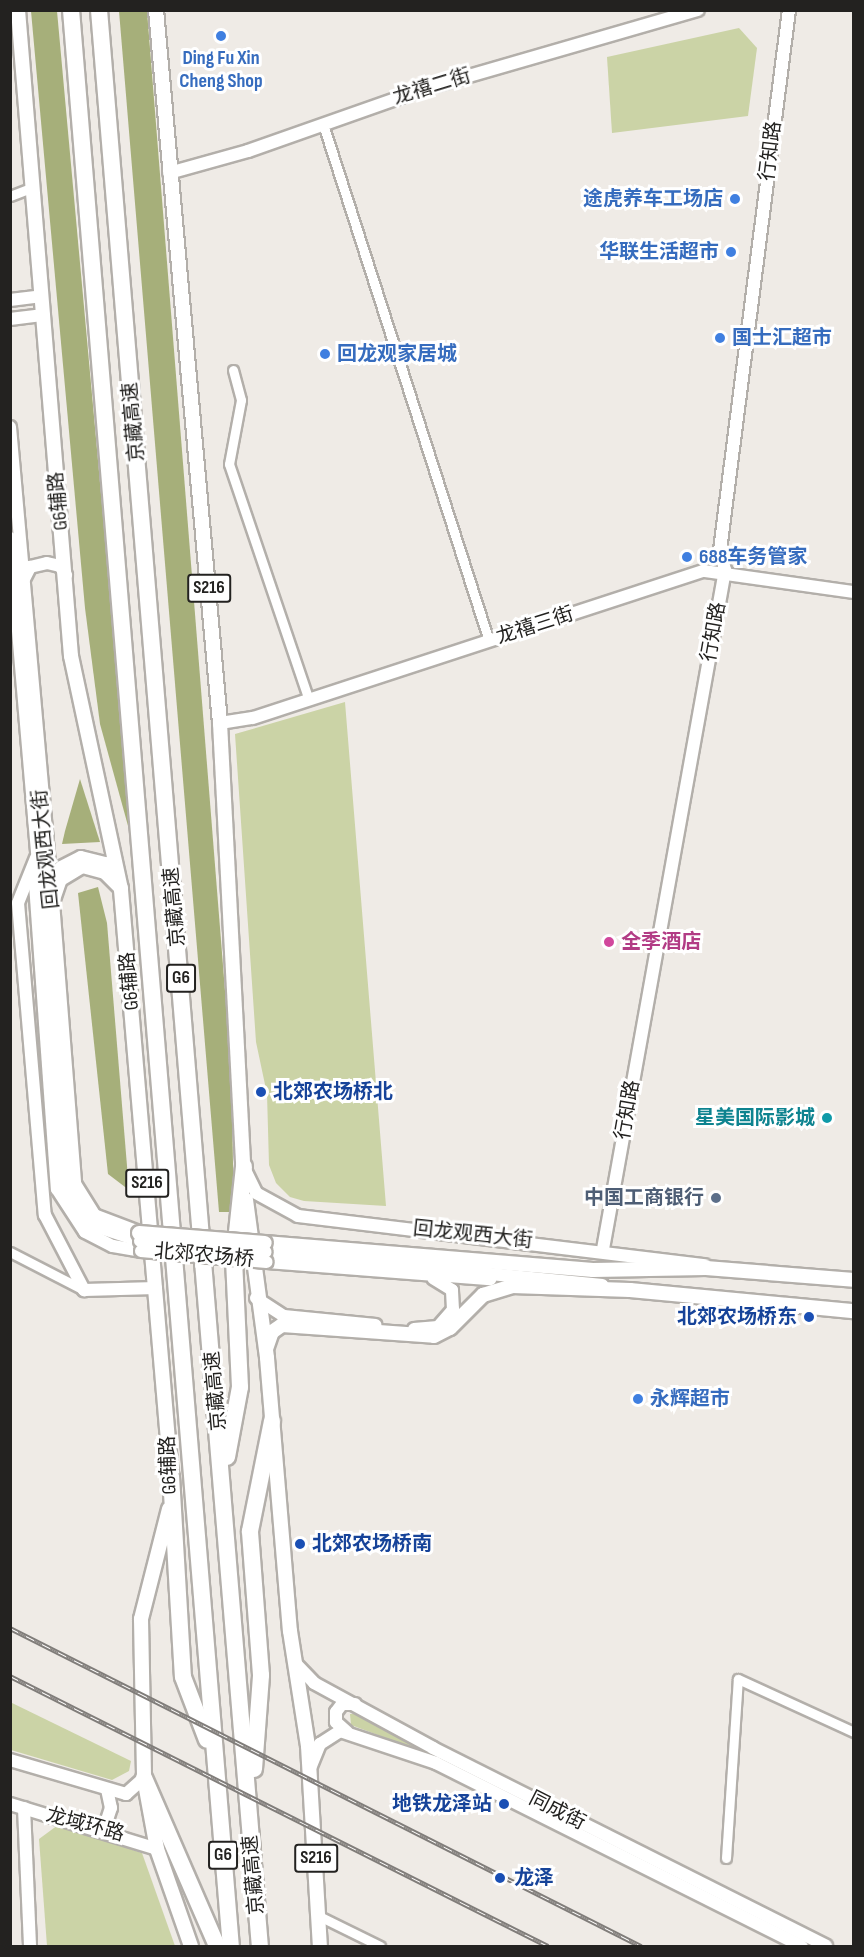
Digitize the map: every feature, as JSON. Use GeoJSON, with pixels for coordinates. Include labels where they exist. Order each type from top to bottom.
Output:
{"type":"FeatureCollection","features":[{"type":"Feature","properties":{"kind":"highway","name":"京藏高速"},"geometry":{"type":"LineString","coordinates":[[71,10],[231,1947]]}},
{"type":"Feature","properties":{"kind":"highway","name":"京藏高速"},"geometry":{"type":"LineString","coordinates":[[99,10],[223,1478],[260,1947]]}},
{"type":"Feature","properties":{"kind":"highway"},"geometry":{"type":"LineString","coordinates":[[223,1478],[240,1387],[234,1260],[244,1167]]}},
{"type":"Feature","properties":{"kind":"highway"},"geometry":{"type":"LineString","coordinates":[[250,1824],[261,1675],[250,1531],[272,1421]]}},
{"type":"Feature","properties":{"kind":"highway"},"geometry":{"type":"LineString","coordinates":[[171,1476],[183,1677],[214,1763]]}},
{"type":"Feature","properties":{"kind":"highway"},"geometry":{"type":"LineString","coordinates":[[144,1778],[217,1947]]}},
{"type":"Feature","properties":{"kind":"main road","name":"G6辅路"},"geometry":{"type":"LineString","coordinates":[[18,10],[16,39],[33,188],[66,577],[70,656],[121,890],[171,1476],[167,1521],[141,1619],[144,1778],[157,1849],[191,1947]]}},
{"type":"Feature","properties":{"kind":"main road","name":"S216"},"geometry":{"type":"LineString","coordinates":[[156,10],[220,723],[244,1167],[254,1290],[267,1358],[295,1663],[310,1770],[320,1947]]}},
{"type":"Feature","properties":{"kind":"main road","name":"龙禧二街"},"geometry":{"type":"LineString","coordinates":[[169,173],[427,88],[698,10]]}},
{"type":"Feature","properties":{"kind":"main road","name":"行知路"},"geometry":{"type":"LineString","coordinates":[[603,1249],[725,570],[720,550],[789,10]]}},
{"type":"Feature","properties":{"kind":"main road"},"geometry":{"type":"LineString","coordinates":[[10,300],[42,296]]}},
{"type":"Feature","properties":{"kind":"main road"},"geometry":{"type":"LineString","coordinates":[[10,319],[44,315]]}},
{"type":"Feature","properties":{"kind":"main road","name":"回龙观西大街"},"geometry":{"type":"LineString","coordinates":[[10,427],[75,1184],[94,1216],[140,1242]]}},
{"type":"Feature","properties":{"kind":"main road","name":"回龙观西大街"},"geometry":{"type":"LineString","coordinates":[[10,538],[36,858],[67,1189],[89,1224],[140,1242]]}},
{"type":"Feature","properties":{"kind":"main road"},"geometry":{"type":"LineString","coordinates":[[23,582],[30,567],[47,563],[60,566],[66,577]]}},
{"type":"Feature","properties":{"kind":"main road","name":"龙禧三街"},"geometry":{"type":"LineString","coordinates":[[220,723],[309,700],[704,570],[725,570],[854,592]]}},
{"type":"Feature","properties":{"kind":"main road"},"geometry":{"type":"LineString","coordinates":[[51,887],[61,867],[86,857],[108,865],[121,890]]}},
{"type":"Feature","properties":{"kind":"main road","name":"回龙观西大街"},"geometry":{"type":"LineString","coordinates":[[36,858],[18,903],[41,1201],[84,1290]]}},
{"type":"Feature","properties":{"kind":"main road"},"geometry":{"type":"LineString","coordinates":[[52,902],[60,879],[82,866],[105,872],[121,890]]}},
{"type":"Feature","properties":{"kind":"main road","name":"回龙观西大街"},"geometry":{"type":"LineString","coordinates":[[244,1167],[256,1193],[298,1215],[603,1249],[723,1268],[854,1280]]}},
{"type":"Feature","properties":{"kind":"main road","name":"北郊农场桥"},"geometry":{"type":"LineString","coordinates":[[140,1242],[266,1252]]}},
{"type":"Feature","properties":{"kind":"main road","name":"回龙观西大街"},"geometry":{"type":"LineString","coordinates":[[266,1252],[600,1270],[723,1268]]}},
{"type":"Feature","properties":{"kind":"main road","name":"回龙观西大街"},"geometry":{"type":"LineString","coordinates":[[266,1252],[429,1277],[611,1287]]}},
{"type":"Feature","properties":{"kind":"main road","name":"回龙观西大街"},"geometry":{"type":"LineString","coordinates":[[266,1252],[558,1277],[630,1290],[854,1311]]}},
{"type":"Feature","properties":{"kind":"main road"},"geometry":{"type":"LineString","coordinates":[[254,1290],[261,1305],[284,1316],[426,1330],[447,1319],[456,1300],[449,1287],[429,1277]]}},
{"type":"Feature","properties":{"kind":"main road"},"geometry":{"type":"LineString","coordinates":[[267,1358],[270,1335],[279,1325],[428,1337],[446,1332],[479,1298],[502,1287],[630,1290]]}},
{"type":"Feature","properties":{"kind":"main road"},"geometry":{"type":"LineString","coordinates":[[84,1290],[156,1288]]}},
{"type":"Feature","properties":{"kind":"main road","name":"同成街"},"geometry":{"type":"LineString","coordinates":[[295,1663],[314,1683],[361,1706],[451,1758],[826,1947]]}},
{"type":"Feature","properties":{"kind":"main road"},"geometry":{"type":"LineString","coordinates":[[348,1732],[336,1722],[338,1708],[347,1703],[361,1706]]}},
{"type":"Feature","properties":{"kind":"main road"},"geometry":{"type":"LineString","coordinates":[[310,1770],[323,1740],[348,1732]]}},
{"type":"Feature","properties":{"kind":"main road","name":"同成街"},"geometry":{"type":"LineString","coordinates":[[348,1732],[455,1772],[802,1947]]}},
{"type":"Feature","properties":{"kind":"main road","name":"龙域环路"},"geometry":{"type":"LineString","coordinates":[[10,1760],[107,1789],[131,1793],[144,1778]]}},
{"type":"Feature","properties":{"kind":"main road"},"geometry":{"type":"LineString","coordinates":[[95,1828],[109,1815],[113,1800],[107,1789]]}},
{"type":"Feature","properties":{"kind":"main road","name":"龙域环路"},"geometry":{"type":"LineString","coordinates":[[10,1804],[95,1828],[157,1849]]}},
{"type":"Feature","properties":{"kind":"main road"},"geometry":{"type":"LineString","coordinates":[[24,1808],[30,1947]]}},
{"type":"Feature","properties":{"kind":"street"},"geometry":{"type":"LineString","coordinates":[[323,124],[489,641]]}},
{"type":"Feature","properties":{"kind":"street"},"geometry":{"type":"LineString","coordinates":[[10,196],[33,188]]}},
{"type":"Feature","properties":{"kind":"street"},"geometry":{"type":"LineString","coordinates":[[233,370],[241,400],[229,464],[309,700]]}},
{"type":"Feature","properties":{"kind":"street"},"geometry":{"type":"LineString","coordinates":[[10,1252],[84,1290]]}},
{"type":"Feature","properties":{"kind":"street"},"geometry":{"type":"LineString","coordinates":[[726,1858],[738,1679],[854,1732]]}},
{"type":"Feature","properties":{"kind":"street"},"geometry":{"type":"LineString","coordinates":[[319,1916],[380,1947]]}},
{"type":"Feature","properties":{"kind":"green space"},"geometry":{"type":"Polygon","coordinates":[[[31,11],[57,11],[133,844],[100,724],[85,608],[31,11]]]}},
{"type":"Feature","properties":{"kind":"green space"},"geometry":{"type":"Polygon","coordinates":[[[119,11],[147,11],[231,1066],[234,1212],[219,1212],[119,11]]]}},
{"type":"Feature","properties":{"kind":"green space"},"geometry":{"type":"Polygon","coordinates":[[[739,28],[757,48],[748,116],[612,133],[607,57],[739,28]]]}},
{"type":"Feature","properties":{"kind":"green space"},"geometry":{"type":"Polygon","coordinates":[[[345,702],[386,1206],[304,1201],[290,1197],[276,1183],[269,1165],[267,1094],[256,1042],[235,734],[345,702]]]}},
{"type":"Feature","properties":{"kind":"green space"},"geometry":{"type":"Polygon","coordinates":[[[80,779],[100,842],[62,844],[65,831],[80,779]]]}},
{"type":"Feature","properties":{"kind":"green space"},"geometry":{"type":"Polygon","coordinates":[[[98,887],[107,923],[129,1190],[108,1174],[78,893],[98,887]]]}},
{"type":"Feature","properties":{"kind":"green space"},"geometry":{"type":"Polygon","coordinates":[[[10,1702],[131,1761],[129,1771],[112,1780],[11,1750],[10,1702]]]}},
{"type":"Feature","properties":{"kind":"green space"},"geometry":{"type":"Polygon","coordinates":[[[350,1714],[365,1714],[437,1757],[351,1725],[350,1714]]]}},
{"type":"Feature","properties":{"kind":"green space"},"geometry":{"type":"Polygon","coordinates":[[[58,1825],[142,1853],[175,1946],[47,1946],[39,1839],[58,1825]]]}},
{"type":"Feature","properties":{"kind":"railway"},"geometry":{"type":"LineString","coordinates":[[10,1628],[641,1946]]}},
{"type":"Feature","properties":{"kind":"railway"},"geometry":{"type":"LineString","coordinates":[[10,1676],[548,1946]]}},
{"type":"Feature","properties":{"kind":"place","name":"Ding Fu Xin Cheng Shop"},"geometry":{"type":"Point","coordinates":[221,36]}},
{"type":"Feature","properties":{"kind":"place","name":"途虎养车工场店"},"geometry":{"type":"Point","coordinates":[735,199]}},
{"type":"Feature","properties":{"kind":"place","name":"华联生活超市"},"geometry":{"type":"Point","coordinates":[731,252]}},
{"type":"Feature","properties":{"kind":"place","name":"国士汇超市"},"geometry":{"type":"Point","coordinates":[720,338]}},
{"type":"Feature","properties":{"kind":"place","name":"回龙观家居城"},"geometry":{"type":"Point","coordinates":[325,354]}},
{"type":"Feature","properties":{"kind":"place","name":"688车务管家"},"geometry":{"type":"Point","coordinates":[687,557]}},
{"type":"Feature","properties":{"kind":"place","name":"全季酒店"},"geometry":{"type":"Point","coordinates":[609,942]}},
{"type":"Feature","properties":{"kind":"place","name":"北郊农场桥北"},"geometry":{"type":"Point","coordinates":[261,1092]}},
{"type":"Feature","properties":{"kind":"place","name":"星美国际影城"},"geometry":{"type":"Point","coordinates":[827,1118]}},
{"type":"Feature","properties":{"kind":"place","name":"中国工商银行"},"geometry":{"type":"Point","coordinates":[716,1198]}},
{"type":"Feature","properties":{"kind":"place","name":"北郊农场桥东"},"geometry":{"type":"Point","coordinates":[809,1317]}},
{"type":"Feature","properties":{"kind":"place","name":"永辉超市"},"geometry":{"type":"Point","coordinates":[638,1399]}},
{"type":"Feature","properties":{"kind":"place","name":"北郊农场桥南"},"geometry":{"type":"Point","coordinates":[300,1544]}},
{"type":"Feature","properties":{"kind":"place","name":"地铁龙泽站"},"geometry":{"type":"Point","coordinates":[504,1804]}},
{"type":"Feature","properties":{"kind":"place","name":"龙泽"},"geometry":{"type":"Point","coordinates":[500,1878]}}]}
